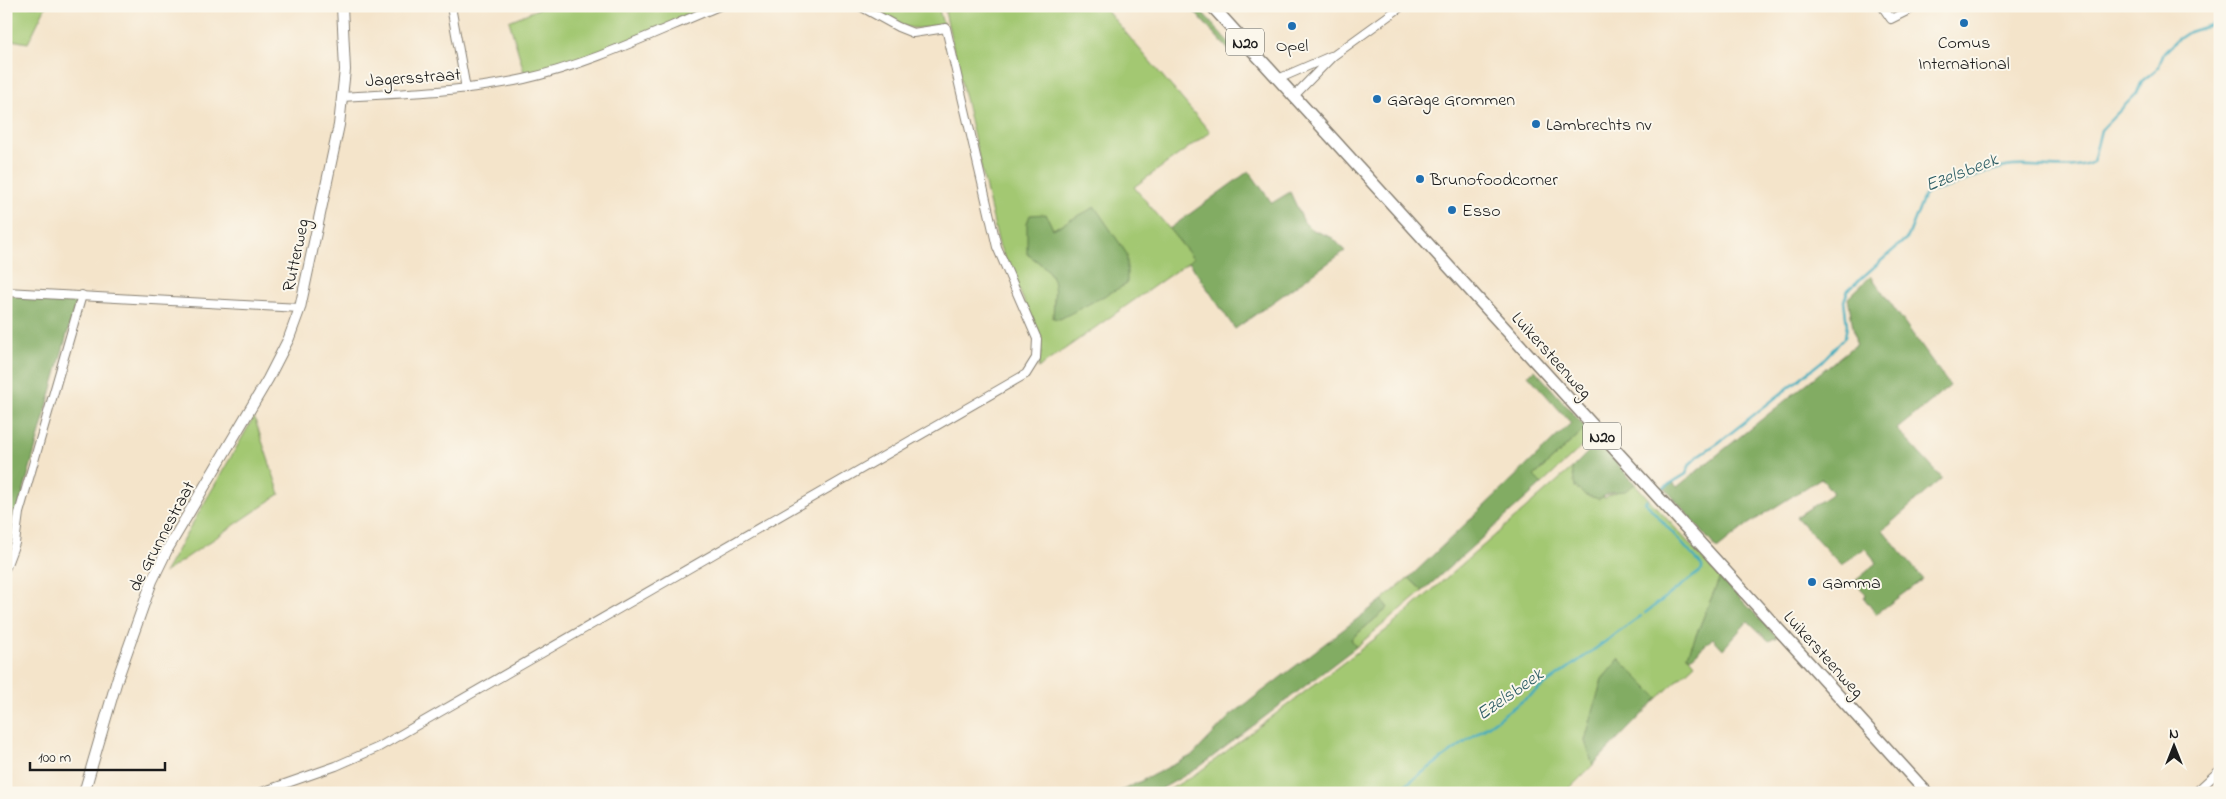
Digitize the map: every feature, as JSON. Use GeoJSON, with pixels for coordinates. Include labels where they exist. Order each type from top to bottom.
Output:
{"type":"FeatureCollection","features":[{"type":"Feature","properties":{"kind":"main road","name":"Luikersteenweg"},"geometry":{"type":"LineString","coordinates":[[1212,6],[1927,793]]}},
{"type":"Feature","properties":{"kind":"street","name":"Rutterweg"},"geometry":{"type":"LineString","coordinates":[[6,292],[300,308],[339,125],[343,97],[345,70],[342,6]]}},
{"type":"Feature","properties":{"kind":"street"},"geometry":{"type":"LineString","coordinates":[[453,6],[452,12],[466,89]]}},
{"type":"Feature","properties":{"kind":"street","name":"Jagersstraat"},"geometry":{"type":"LineString","coordinates":[[343,97],[466,89],[573,66],[719,6]]}},
{"type":"Feature","properties":{"kind":"street"},"geometry":{"type":"LineString","coordinates":[[259,793],[336,766],[379,747],[1026,374],[1036,358],[1037,339],[997,246],[946,28],[913,33],[898,28],[860,6]]}},
{"type":"Feature","properties":{"kind":"street"},"geometry":{"type":"LineString","coordinates":[[1294,96],[1333,56],[1402,6]]}},
{"type":"Feature","properties":{"kind":"street"},"geometry":{"type":"LineString","coordinates":[[1882,6],[1891,19],[1909,10],[1906,6]]}},
{"type":"Feature","properties":{"kind":"street"},"geometry":{"type":"LineString","coordinates":[[1278,79],[1333,56]]}},
{"type":"Feature","properties":{"kind":"street"},"geometry":{"type":"LineString","coordinates":[[6,567],[15,543],[19,512],[82,295]]}},
{"type":"Feature","properties":{"kind":"street","name":"de Grunnestraat"},"geometry":{"type":"LineString","coordinates":[[84,793],[117,680],[152,581],[172,542],[268,379],[289,338],[300,308]]}},
{"type":"Feature","properties":{"kind":"street"},"geometry":{"type":"LineString","coordinates":[[2195,793],[2220,770]]}},
{"type":"Feature","properties":{"kind":"green space"},"geometry":{"type":"Polygon","coordinates":[[[6,6],[46,6],[28,43],[6,39],[6,6]]]}},
{"type":"Feature","properties":{"kind":"green space"},"geometry":{"type":"Polygon","coordinates":[[[545,6],[714,6],[569,65],[525,75],[509,21],[545,6]]]}},
{"type":"Feature","properties":{"kind":"green space"},"geometry":{"type":"Polygon","coordinates":[[[892,6],[946,6],[939,10],[943,24],[922,28],[908,27],[895,22],[878,11],[892,6]]]}},
{"type":"Feature","properties":{"kind":"green space"},"geometry":{"type":"Polygon","coordinates":[[[956,6],[1103,6],[1210,132],[1134,187],[1194,258],[1038,368],[1041,352],[1040,337],[999,245],[945,12],[956,6]],[[1027,254],[1045,268],[1053,280],[1053,318],[1127,284],[1027,254]]]}},
{"type":"Feature","properties":{"kind":"green space"},"geometry":{"type":"Polygon","coordinates":[[[1189,6],[1197,6],[1238,53],[1234,56],[1189,6]]]}},
{"type":"Feature","properties":{"kind":"green space"},"geometry":{"type":"Polygon","coordinates":[[[1249,171],[1272,203],[1290,192],[1304,222],[1311,229],[1333,238],[1345,251],[1235,329],[1189,262],[1193,258],[1169,229],[1249,171]]]}},
{"type":"Feature","properties":{"kind":"green space"},"geometry":{"type":"Polygon","coordinates":[[[1095,207],[1127,254],[1127,284],[1060,319],[1053,318],[1053,280],[1045,268],[1027,254],[1027,223],[1030,215],[1046,214],[1053,229],[1095,207]]]}},
{"type":"Feature","properties":{"kind":"green space"},"geometry":{"type":"Polygon","coordinates":[[[1871,276],[1950,386],[1897,429],[1942,478],[1883,530],[1923,579],[1876,614],[1864,598],[1866,594],[1854,582],[1877,563],[1865,548],[1841,565],[1796,517],[1833,493],[1821,478],[1747,525],[1717,549],[1665,488],[1673,482],[1677,487],[1856,344],[1848,298],[1871,276]]]}},
{"type":"Feature","properties":{"kind":"green space"},"geometry":{"type":"Polygon","coordinates":[[[6,295],[74,299],[76,302],[12,533],[6,532],[6,295]]]}},
{"type":"Feature","properties":{"kind":"green space"},"geometry":{"type":"Polygon","coordinates":[[[1535,370],[1586,428],[1534,476],[1542,484],[1423,591],[1409,578],[1571,423],[1528,375],[1535,370]]]}},
{"type":"Feature","properties":{"kind":"green space"},"geometry":{"type":"Polygon","coordinates":[[[254,417],[280,494],[164,573],[254,417]]]}},
{"type":"Feature","properties":{"kind":"green space"},"geometry":{"type":"Polygon","coordinates":[[[1586,428],[1593,436],[1542,484],[1534,476],[1586,428]]]}},
{"type":"Feature","properties":{"kind":"green space"},"geometry":{"type":"Polygon","coordinates":[[[1598,442],[1635,484],[1625,491],[1612,492],[1599,499],[1585,495],[1575,487],[1572,468],[1598,442]]]}},
{"type":"Feature","properties":{"kind":"green space"},"geometry":{"type":"Polygon","coordinates":[[[1572,468],[1576,482],[1605,498],[1612,493],[1635,484],[1720,577],[1688,655],[1695,664],[1658,698],[1619,660],[1602,679],[1585,741],[1593,765],[1565,793],[1164,793],[1199,772],[1389,628],[1572,468]]]}},
{"type":"Feature","properties":{"kind":"green space"},"geometry":{"type":"Polygon","coordinates":[[[1720,577],[1777,637],[1769,641],[1748,621],[1723,649],[1713,638],[1691,658],[1688,655],[1720,577]]]}},
{"type":"Feature","properties":{"kind":"green space"},"geometry":{"type":"Polygon","coordinates":[[[1409,578],[1423,591],[1356,647],[1351,639],[1388,608],[1382,600],[1409,578]]]}},
{"type":"Feature","properties":{"kind":"green space"},"geometry":{"type":"Polygon","coordinates":[[[1382,600],[1388,608],[1351,639],[1356,647],[1198,768],[1154,793],[1117,793],[1193,755],[1230,716],[1382,600]]]}},
{"type":"Feature","properties":{"kind":"green space"},"geometry":{"type":"Polygon","coordinates":[[[1619,659],[1658,698],[1593,765],[1585,741],[1602,679],[1619,659]]]}},
{"type":"Feature","properties":{"kind":"waterway","name":"Ezelsbeek"},"geometry":{"type":"LineString","coordinates":[[1663,488],[1686,474],[1690,464],[1698,456],[1718,443],[1821,362],[1845,337],[1847,325],[1844,301],[1848,290],[1908,237],[1924,196],[1929,192],[1949,187],[1996,169],[2016,166],[2063,168],[2093,162],[2101,130],[2137,93],[2142,81],[2158,68],[2164,53],[2177,40],[2189,32],[2220,22]]}},
{"type":"Feature","properties":{"kind":"waterway","name":"Ezelsbeek"},"geometry":{"type":"LineString","coordinates":[[1645,613],[1702,570],[1702,566],[1645,502],[1647,500]]}},
{"type":"Feature","properties":{"kind":"waterway","name":"Ezelsbeek"},"geometry":{"type":"LineString","coordinates":[[1394,793],[1641,616]]}},
{"type":"Feature","properties":{"kind":"place","name":"Comus International"},"geometry":{"type":"Point","coordinates":[1964,23]}},
{"type":"Feature","properties":{"kind":"place","name":"Opel"},"geometry":{"type":"Point","coordinates":[1292,26]}},
{"type":"Feature","properties":{"kind":"place","name":"Garage Grommen"},"geometry":{"type":"Point","coordinates":[1377,99]}},
{"type":"Feature","properties":{"kind":"place","name":"Lambrechts nv"},"geometry":{"type":"Point","coordinates":[1536,124]}},
{"type":"Feature","properties":{"kind":"place","name":"Brunofoodcorner"},"geometry":{"type":"Point","coordinates":[1420,179]}},
{"type":"Feature","properties":{"kind":"place","name":"Esso"},"geometry":{"type":"Point","coordinates":[1452,210]}},
{"type":"Feature","properties":{"kind":"place","name":"Gamma"},"geometry":{"type":"Point","coordinates":[1812,582]}}]}
